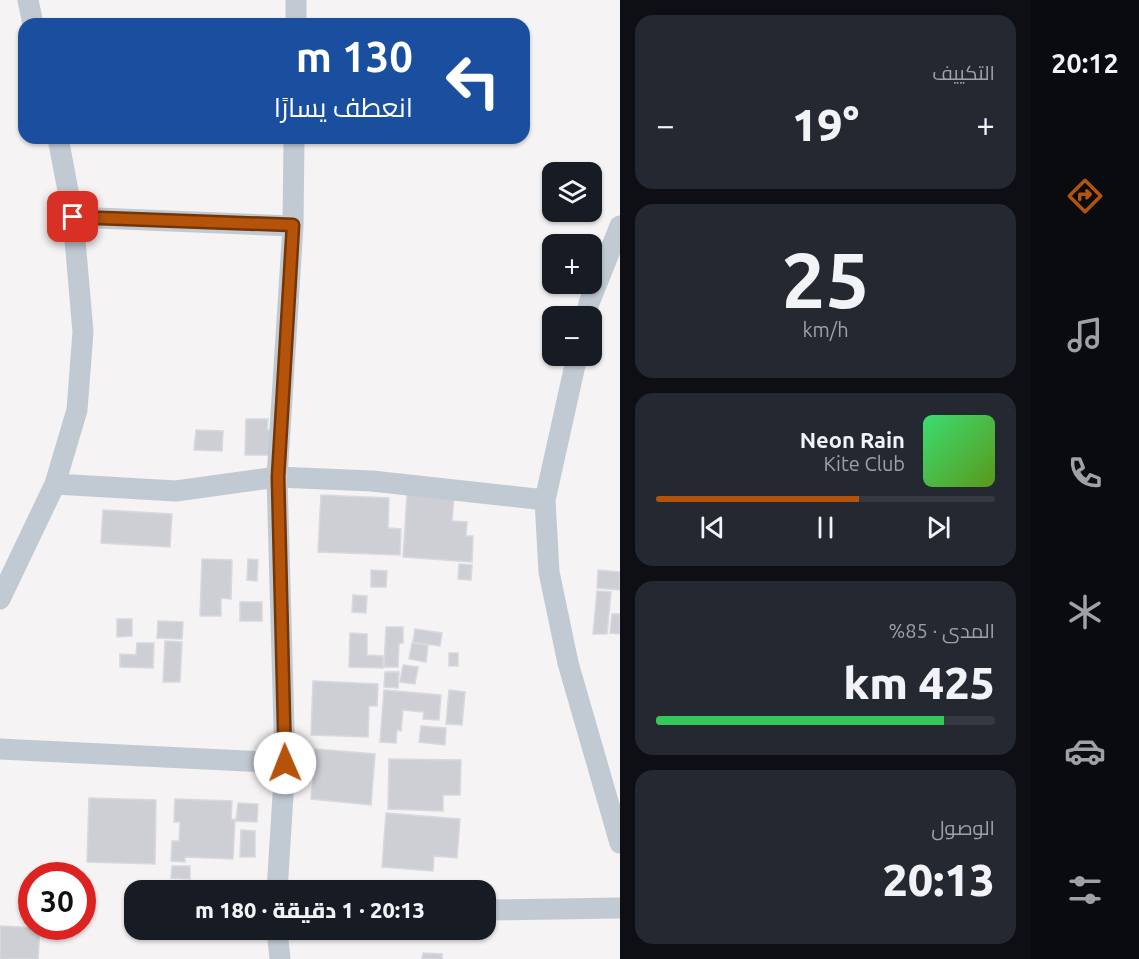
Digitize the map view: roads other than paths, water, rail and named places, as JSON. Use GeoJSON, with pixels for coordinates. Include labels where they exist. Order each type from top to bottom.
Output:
{"type":"FeatureCollection","features":[{"type":"Feature","properties":{"kind":"street"},"geometry":{"type":"LineString","coordinates":[[28,0],[32,18]]}},
{"type":"Feature","properties":{"kind":"street"},"geometry":{"type":"LineString","coordinates":[[296,0],[296,18]]}},
{"type":"Feature","properties":{"kind":"street"},"geometry":{"type":"LineString","coordinates":[[0,599],[55,484],[77,410],[83,332],[73,217],[59,144]]}},
{"type":"Feature","properties":{"kind":"street"},"geometry":{"type":"LineString","coordinates":[[279,880],[285,763],[278,477],[293,225],[294,144]]}},
{"type":"Feature","properties":{"kind":"street"},"geometry":{"type":"LineString","coordinates":[[73,217],[293,225]]}},
{"type":"Feature","properties":{"kind":"street"},"geometry":{"type":"LineString","coordinates":[[588,306],[620,226]]}},
{"type":"Feature","properties":{"kind":"street"},"geometry":{"type":"LineString","coordinates":[[575,366],[544,500],[549,572],[566,652],[620,843]]}},
{"type":"Feature","properties":{"kind":"street"},"geometry":{"type":"LineString","coordinates":[[55,484],[176,491],[278,477],[372,480],[544,500]]}},
{"type":"Feature","properties":{"kind":"street"},"geometry":{"type":"LineString","coordinates":[[0,749],[285,763]]}},
{"type":"Feature","properties":{"kind":"street"},"geometry":{"type":"LineString","coordinates":[[496,910],[620,908]]}},
{"type":"Feature","properties":{"kind":"street"},"geometry":{"type":"LineString","coordinates":[[278,940],[280,959]]}}]}
